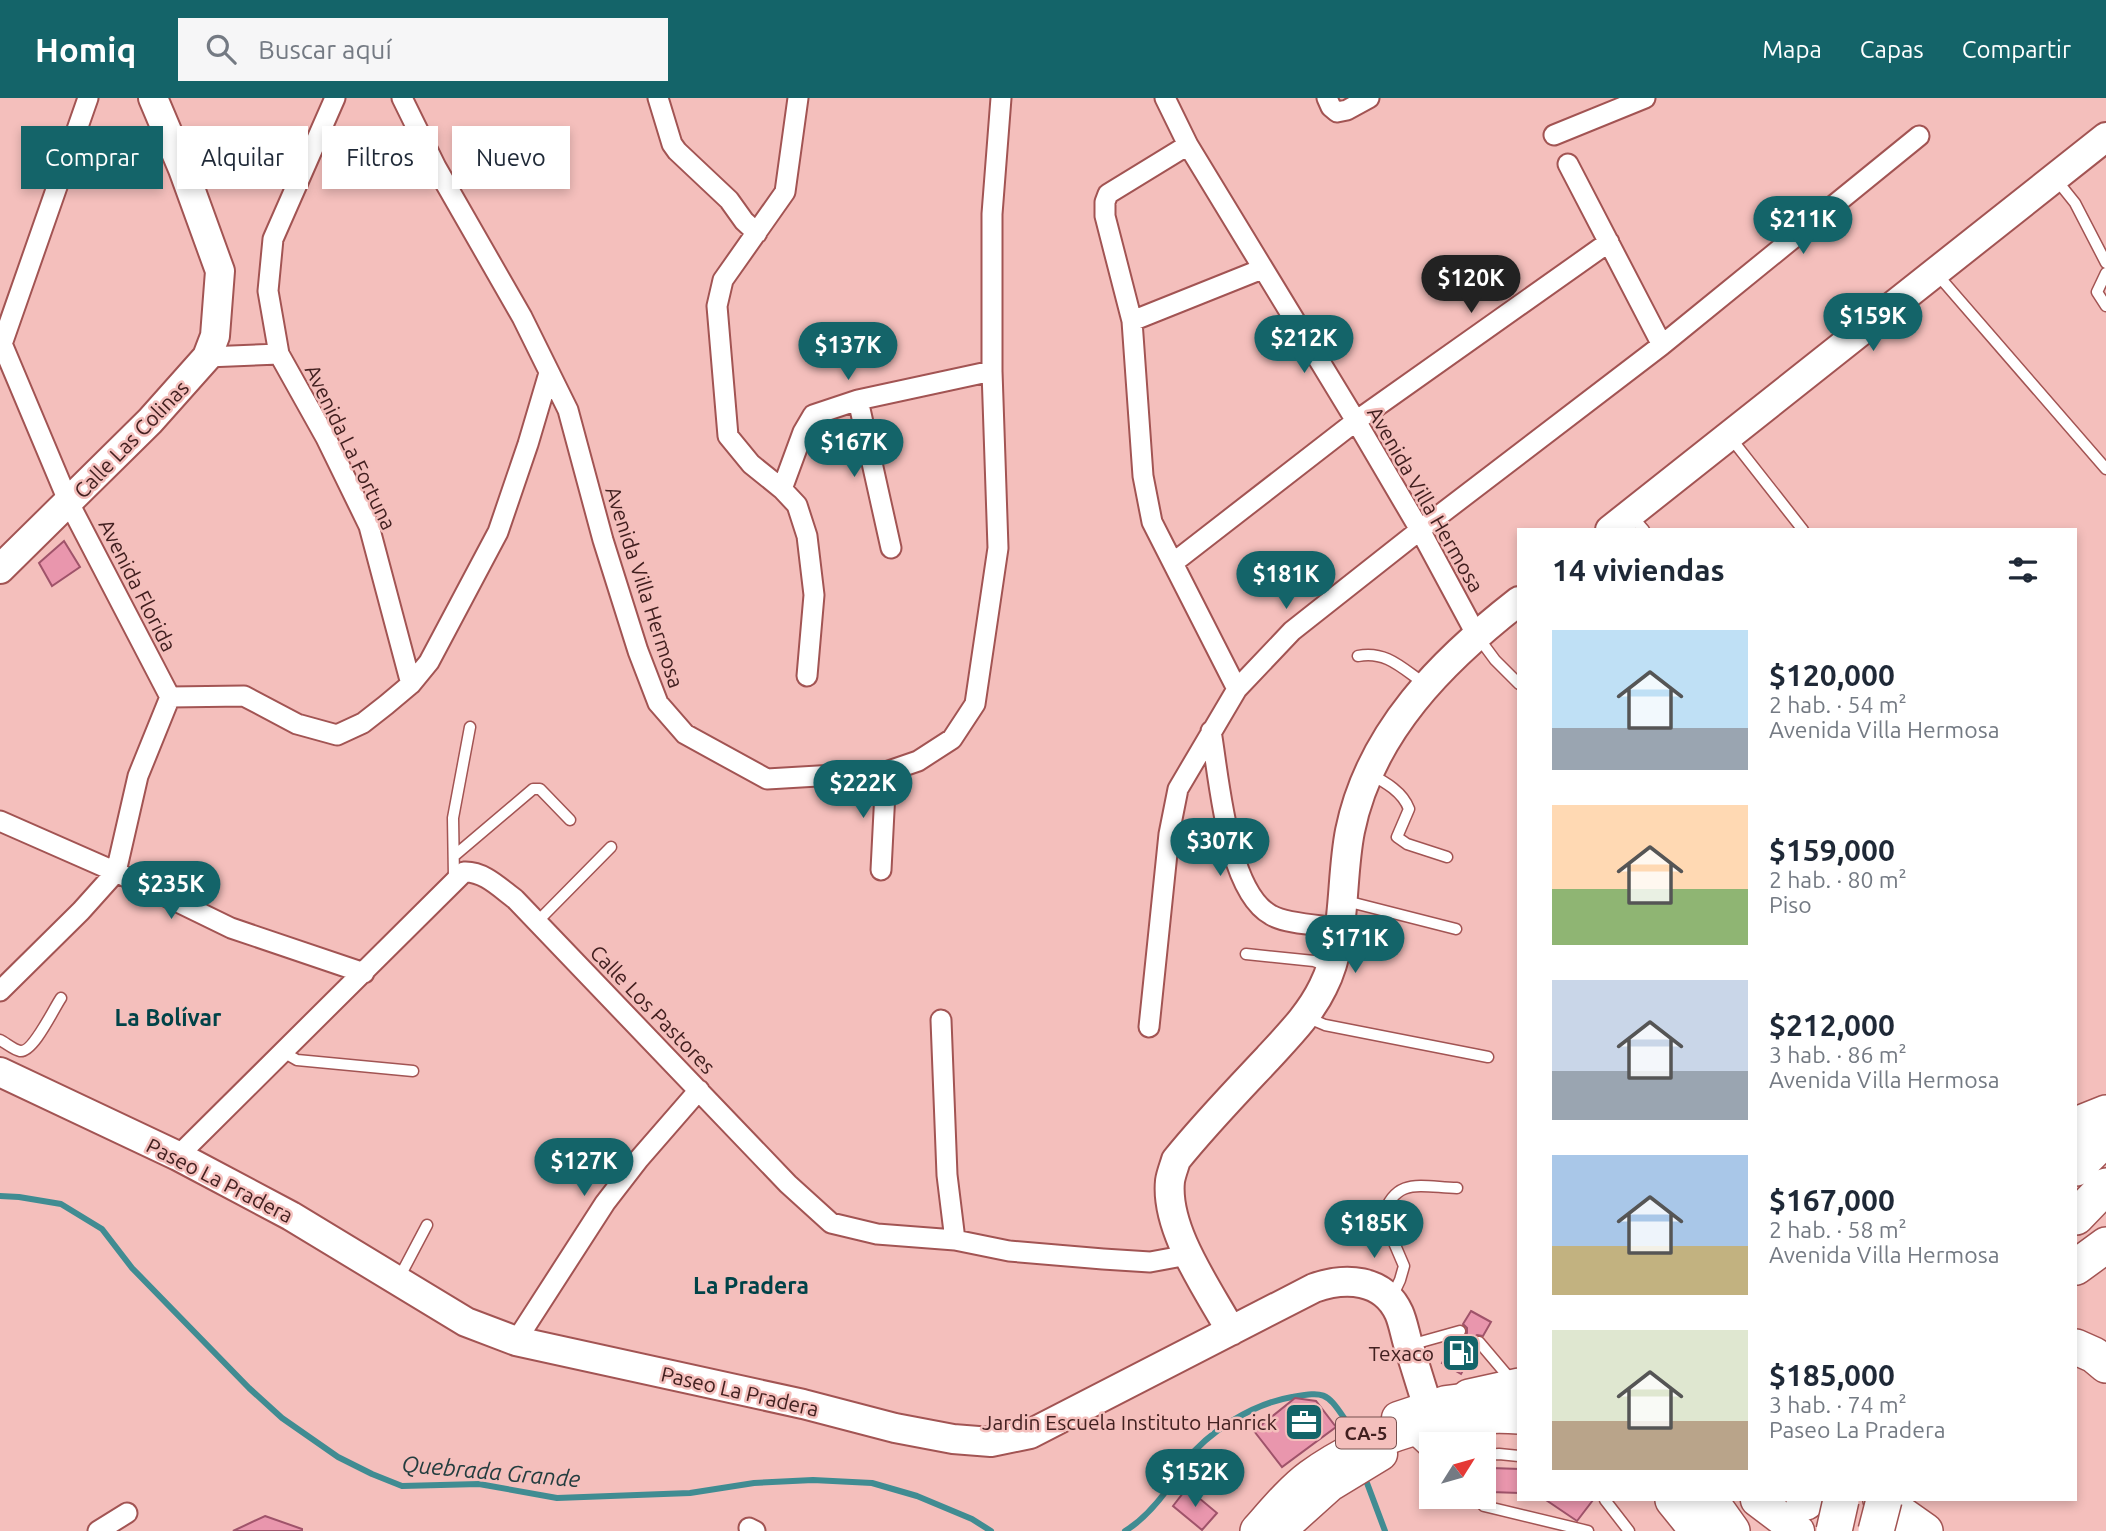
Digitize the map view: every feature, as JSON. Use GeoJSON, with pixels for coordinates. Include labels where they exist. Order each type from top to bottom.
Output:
{"type":"FeatureCollection","features":[{"type":"Feature","properties":{"kind":"highway"},"geometry":{"type":"LineString","coordinates":[[2077,1125],[2106,1113]]}},
{"type":"Feature","properties":{"kind":"highway"},"geometry":{"type":"LineString","coordinates":[[2077,1167],[2106,1138]]}},
{"type":"Feature","properties":{"kind":"highway"},"geometry":{"type":"LineString","coordinates":[[2077,1216],[2106,1186]]}},
{"type":"Feature","properties":{"kind":"highway"},"geometry":{"type":"LineString","coordinates":[[2077,1266],[2106,1245]]}},
{"type":"Feature","properties":{"kind":"highway"},"geometry":{"type":"LineString","coordinates":[[2077,1330],[2106,1343]]}},
{"type":"Feature","properties":{"kind":"highway"},"geometry":{"type":"LineString","coordinates":[[2077,1348],[2094,1355],[2106,1364]]}},
{"type":"Feature","properties":{"kind":"highway"},"geometry":{"type":"LineString","coordinates":[[1469,1397],[1517,1395]]}},
{"type":"Feature","properties":{"kind":"highway"},"geometry":{"type":"LineString","coordinates":[[1258,1531],[1310,1479],[1351,1453],[1406,1430],[1517,1396]]}},
{"type":"Feature","properties":{"kind":"highway"},"geometry":{"type":"LineString","coordinates":[[1675,1501],[1698,1531]]}},
{"type":"Feature","properties":{"kind":"highway"},"geometry":{"type":"LineString","coordinates":[[1711,1501],[1732,1531]]}},
{"type":"Feature","properties":{"kind":"highway"},"geometry":{"type":"LineString","coordinates":[[1834,1531],[1842,1501]]}},
{"type":"Feature","properties":{"kind":"highway"},"geometry":{"type":"LineString","coordinates":[[1876,1531],[1883,1501]]}},
{"type":"Feature","properties":{"kind":"highway"},"geometry":{"type":"LineString","coordinates":[[1884,1501],[1925,1531]]}},
{"type":"Feature","properties":{"kind":"main road","name":"CA-5"},"geometry":{"type":"LineString","coordinates":[[1242,1531],[1274,1495],[1311,1463],[1383,1424],[1428,1407],[1469,1397]]}},
{"type":"Feature","properties":{"kind":"main road","name":"CA-5"},"geometry":{"type":"LineString","coordinates":[[1441,1432],[1517,1425]]}},
{"type":"Feature","properties":{"kind":"main road","name":"CA-5"},"geometry":{"type":"LineString","coordinates":[[1292,1523],[1330,1485],[1383,1452],[1419,1449]]}},
{"type":"Feature","properties":{"kind":"main road"},"geometry":{"type":"LineString","coordinates":[[1763,1501],[1803,1508],[1843,1531]]}},
{"type":"Feature","properties":{"kind":"street"},"geometry":{"type":"LineString","coordinates":[[1,341],[88,98]]}},
{"type":"Feature","properties":{"kind":"street"},"geometry":{"type":"LineString","coordinates":[[153,98],[183,169],[220,271],[215,336],[207,357],[279,354]]}},
{"type":"Feature","properties":{"kind":"street","name":"Avenida La Fortuna"},"geometry":{"type":"LineString","coordinates":[[335,98],[273,239],[268,291],[279,354],[326,438],[369,526],[411,684]]}},
{"type":"Feature","properties":{"kind":"street","name":"Avenida Villa Hermosa"},"geometry":{"type":"LineString","coordinates":[[402,98],[436,167],[522,317],[568,410],[607,552],[638,651],[658,703],[685,734],[767,779],[886,772],[918,761],[952,739],[975,704],[998,548],[992,371],[992,214],[1001,98]]}},
{"type":"Feature","properties":{"kind":"street"},"geometry":{"type":"LineString","coordinates":[[657,98],[672,144],[677,151],[729,200],[744,221],[757,233]]}},
{"type":"Feature","properties":{"kind":"street"},"geometry":{"type":"LineString","coordinates":[[797,98],[785,192],[723,280],[717,306],[722,390],[728,436],[751,464],[797,505],[807,536],[814,595],[807,676]]}},
{"type":"Feature","properties":{"kind":"street","name":"Avenida Villa Hermosa"},"geometry":{"type":"LineString","coordinates":[[1165,98],[1188,145],[1420,530],[1476,634]]}},
{"type":"Feature","properties":{"kind":"street"},"geometry":{"type":"LineString","coordinates":[[1327,98],[1337,112],[1347,110],[1368,98]]}},
{"type":"Feature","properties":{"kind":"street"},"geometry":{"type":"LineString","coordinates":[[1554,135],[1645,98]]}},
{"type":"Feature","properties":{"kind":"street"},"geometry":{"type":"LineString","coordinates":[[1149,1027],[1169,834],[1178,789],[1237,689],[1292,631],[1662,345],[1919,136]]}},
{"type":"Feature","properties":{"kind":"street"},"geometry":{"type":"LineString","coordinates":[[1628,525],[1729,436],[2106,137]]}},
{"type":"Feature","properties":{"kind":"street"},"geometry":{"type":"LineString","coordinates":[[1188,145],[1108,194],[1105,216],[1132,321],[1143,476],[1152,522],[1237,689]]}},
{"type":"Feature","properties":{"kind":"street"},"geometry":{"type":"LineString","coordinates":[[1568,164],[1662,345]]}},
{"type":"Feature","properties":{"kind":"street"},"geometry":{"type":"LineString","coordinates":[[1173,563],[1356,421],[1609,242]]}},
{"type":"Feature","properties":{"kind":"street"},"geometry":{"type":"LineString","coordinates":[[1132,321],[1262,269]]}},
{"type":"Feature","properties":{"kind":"street","name":"Avenida Florida"},"geometry":{"type":"LineString","coordinates":[[1,341],[69,502],[170,697]]}},
{"type":"Feature","properties":{"kind":"street","name":"Calle Las Colinas"},"geometry":{"type":"LineString","coordinates":[[0,569],[150,421],[207,357]]}},
{"type":"Feature","properties":{"kind":"street"},"geometry":{"type":"LineString","coordinates":[[782,489],[803,432],[813,415],[858,400],[992,371]]}},
{"type":"Feature","properties":{"kind":"street"},"geometry":{"type":"LineString","coordinates":[[0,991],[81,911],[116,872],[138,776],[170,697],[244,696],[297,724],[337,735],[363,723],[411,684],[429,662],[498,532],[549,373]]}},
{"type":"Feature","properties":{"kind":"street"},"geometry":{"type":"LineString","coordinates":[[858,400],[891,548]]}},
{"type":"Feature","properties":{"kind":"street"},"geometry":{"type":"LineString","coordinates":[[1231,1331],[1188,1255],[1175,1221],[1170,1199],[1170,1179],[1177,1160],[1306,1017],[1325,985],[1339,928],[1350,831],[1360,796],[1391,733],[1426,684],[1476,634],[1517,603]]}},
{"type":"Feature","properties":{"kind":"street"},"geometry":{"type":"LineString","coordinates":[[1211,731],[1233,855],[1250,893],[1263,911],[1274,918],[1339,928]]}},
{"type":"Feature","properties":{"kind":"street"},"geometry":{"type":"LineString","coordinates":[[880,870],[886,772]]}},
{"type":"Feature","properties":{"kind":"street"},"geometry":{"type":"LineString","coordinates":[[0,821],[116,872],[231,928],[364,972]]}},
{"type":"Feature","properties":{"kind":"street","name":"Calle Los Pastores"},"geometry":{"type":"LineString","coordinates":[[454,882],[464,872],[474,871],[515,900],[788,1184],[831,1223],[877,1234],[955,1240],[1009,1251],[1150,1262],[1188,1255]]}},
{"type":"Feature","properties":{"kind":"street"},"geometry":{"type":"LineString","coordinates":[[178,1156],[454,882]]}},
{"type":"Feature","properties":{"kind":"street"},"geometry":{"type":"LineString","coordinates":[[941,1020],[947,1175],[955,1240]]}},
{"type":"Feature","properties":{"kind":"street","name":"Paseo La Pradera"},"geometry":{"type":"LineString","coordinates":[[0,1072],[178,1156],[291,1216],[466,1322],[516,1341],[953,1439],[991,1442],[1030,1434],[1314,1288],[1332,1282],[1368,1284],[1381,1290],[1390,1300]]}},
{"type":"Feature","properties":{"kind":"street"},"geometry":{"type":"LineString","coordinates":[[516,1341],[605,1203],[699,1090]]}},
{"type":"Feature","properties":{"kind":"street"},"geometry":{"type":"LineString","coordinates":[[1390,1300],[1398,1312],[1428,1407]]}},
{"type":"Feature","properties":{"kind":"street"},"geometry":{"type":"LineString","coordinates":[[98,1531],[127,1513]]}},
{"type":"Feature","properties":{"kind":"lane"},"geometry":{"type":"LineString","coordinates":[[2055,178],[2075,203],[2106,262]]}},
{"type":"Feature","properties":{"kind":"lane"},"geometry":{"type":"LineString","coordinates":[[1935,273],[2106,469]]}},
{"type":"Feature","properties":{"kind":"lane"},"geometry":{"type":"LineString","coordinates":[[2106,273],[2097,292],[2106,306]]}},
{"type":"Feature","properties":{"kind":"lane"},"geometry":{"type":"LineString","coordinates":[[1729,436],[1801,528]]}},
{"type":"Feature","properties":{"kind":"lane"},"geometry":{"type":"LineString","coordinates":[[1476,634],[1494,660],[1517,682]]}},
{"type":"Feature","properties":{"kind":"lane"},"geometry":{"type":"LineString","coordinates":[[1358,656],[1384,655],[1426,684]]}},
{"type":"Feature","properties":{"kind":"lane"},"geometry":{"type":"LineString","coordinates":[[454,882],[453,818],[470,727]]}},
{"type":"Feature","properties":{"kind":"lane"},"geometry":{"type":"LineString","coordinates":[[1370,774],[1388,784],[1407,802],[1409,809],[1397,837],[1401,842],[1447,857]]}},
{"type":"Feature","properties":{"kind":"lane"},"geometry":{"type":"LineString","coordinates":[[454,856],[533,789],[540,789],[570,820]]}},
{"type":"Feature","properties":{"kind":"lane"},"geometry":{"type":"LineString","coordinates":[[537,922],[611,847]]}},
{"type":"Feature","properties":{"kind":"lane"},"geometry":{"type":"LineString","coordinates":[[1342,900],[1456,929]]}},
{"type":"Feature","properties":{"kind":"lane"},"geometry":{"type":"LineString","coordinates":[[1247,954],[1314,961],[1331,968]]}},
{"type":"Feature","properties":{"kind":"lane"},"geometry":{"type":"LineString","coordinates":[[0,1040],[20,1051],[26,1050],[33,1044],[61,998]]}},
{"type":"Feature","properties":{"kind":"lane"},"geometry":{"type":"LineString","coordinates":[[1306,1017],[1325,1025],[1488,1057]]}},
{"type":"Feature","properties":{"kind":"lane"},"geometry":{"type":"LineString","coordinates":[[283,1052],[297,1060],[412,1070]]}},
{"type":"Feature","properties":{"kind":"lane"},"geometry":{"type":"LineString","coordinates":[[1390,1300],[1404,1266],[1383,1217],[1392,1195],[1404,1187],[1457,1188]]}},
{"type":"Feature","properties":{"kind":"lane"},"geometry":{"type":"LineString","coordinates":[[398,1280],[427,1225]]}},
{"type":"Feature","properties":{"kind":"lane"},"geometry":{"type":"LineString","coordinates":[[1409,1346],[1460,1331]]}},
{"type":"Feature","properties":{"kind":"lane"},"geometry":{"type":"LineString","coordinates":[[1479,1342],[1517,1392]]}},
{"type":"Feature","properties":{"kind":"lane"},"geometry":{"type":"LineString","coordinates":[[1496,1454],[1517,1456]]}},
{"type":"Feature","properties":{"kind":"lane"},"geometry":{"type":"LineString","coordinates":[[1606,1501],[1629,1531]]}},
{"type":"Feature","properties":{"kind":"lane"},"geometry":{"type":"LineString","coordinates":[[1496,1509],[1588,1531]]}},
{"type":"Feature","properties":{"kind":"building"},"geometry":{"type":"Polygon","coordinates":[[[64,541],[80,567],[52,586],[39,563],[64,541]]]}},
{"type":"Feature","properties":{"kind":"building","name":"Texaco"},"geometry":{"type":"Polygon","coordinates":[[[1471,1311],[1491,1322],[1483,1336],[1477,1335],[1472,1339],[1475,1349],[1461,1374],[1442,1363],[1454,1340],[1463,1338],[1467,1333],[1463,1324],[1471,1311]]]}},
{"type":"Feature","properties":{"kind":"building","name":"Jardin Escuela Instituto Hanrick"},"geometry":{"type":"Polygon","coordinates":[[[1295,1398],[1316,1401],[1336,1427],[1282,1467],[1254,1431],[1295,1398]]]}},
{"type":"Feature","properties":{"kind":"building"},"geometry":{"type":"Polygon","coordinates":[[[1496,1468],[1517,1469],[1517,1493],[1496,1492],[1496,1468]]]}},
{"type":"Feature","properties":{"kind":"building"},"geometry":{"type":"Polygon","coordinates":[[[1187,1488],[1217,1513],[1202,1530],[1173,1506],[1187,1488]]]}},
{"type":"Feature","properties":{"kind":"building"},"geometry":{"type":"Polygon","coordinates":[[[1547,1501],[1592,1501],[1577,1521],[1547,1501]]]}},
{"type":"Feature","properties":{"kind":"building"},"geometry":{"type":"Polygon","coordinates":[[[265,1516],[302,1529],[302,1531],[233,1531],[265,1516]]]}},
{"type":"Feature","properties":{"kind":"waterway","name":"Quebrada Grande"},"geometry":{"type":"LineString","coordinates":[[0,1196],[61,1204],[102,1229],[132,1268],[249,1388],[282,1418],[338,1457],[402,1486],[479,1484],[557,1498],[690,1493],[754,1483],[813,1480],[872,1483],[917,1496],[972,1519],[991,1531]]}},
{"type":"Feature","properties":{"kind":"waterway","name":"Quebrada Grande"},"geometry":{"type":"LineString","coordinates":[[1125,1531],[1153,1507],[1194,1451],[1219,1430],[1247,1413],[1277,1401],[1317,1394],[1328,1398],[1344,1418]]}},
{"type":"Feature","properties":{"kind":"waterway","name":"Quebrada Grande"},"geometry":{"type":"LineString","coordinates":[[1367,1483],[1385,1531]]}},
{"type":"Feature","properties":{"kind":"place","name":"Texaco"},"geometry":{"type":"Point","coordinates":[1461,1353]}},
{"type":"Feature","properties":{"kind":"place","name":"Jardin Escuela Instituto Hanrick"},"geometry":{"type":"Point","coordinates":[1304,1422]}},
{"type":"Feature","properties":{"kind":"district","name":"La Bolívar"},"geometry":{"type":"Point","coordinates":[168,1017]}},
{"type":"Feature","properties":{"kind":"district","name":"La Pradera"},"geometry":{"type":"Point","coordinates":[751,1285]}}]}
